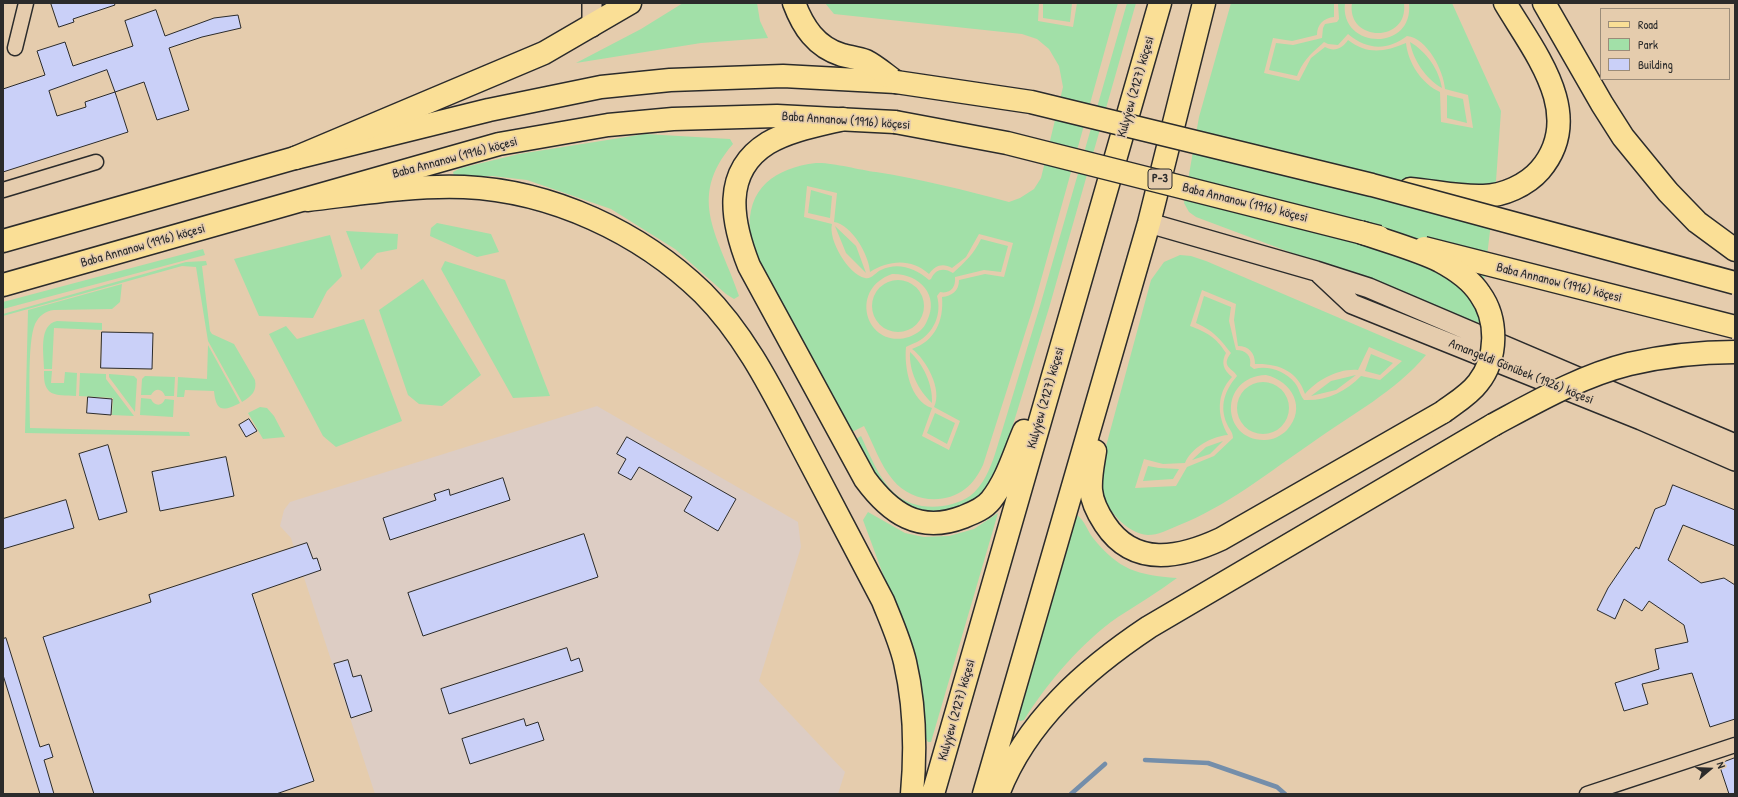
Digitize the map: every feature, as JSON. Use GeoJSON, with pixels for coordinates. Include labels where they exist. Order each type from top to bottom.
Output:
{"type":"FeatureCollection","features":[{"type":"Feature","properties":{"kind":"main road"},"geometry":{"type":"LineString","coordinates":[[295,158],[538,56],[592,27],[630,3]]}},
{"type":"Feature","properties":{"kind":"main road"},"geometry":{"type":"LineString","coordinates":[[794,3],[803,25],[816,40],[827,48],[841,55],[866,61],[896,82]]}},
{"type":"Feature","properties":{"kind":"main road"},"geometry":{"type":"LineString","coordinates":[[1372,185],[1483,196],[1509,190],[1536,175],[1547,162],[1555,148],[1558,131],[1559,112],[1556,98],[1544,68],[1505,3]]}},
{"type":"Feature","properties":{"kind":"main road"},"geometry":{"type":"LineString","coordinates":[[1544,3],[1602,104],[1623,137],[1668,192],[1697,222],[1735,250]]}},
{"type":"Feature","properties":{"kind":"main road","name":"Kulyýew (2127) köçesi"},"geometry":{"type":"LineString","coordinates":[[933,794],[1160,4]]}},
{"type":"Feature","properties":{"kind":"main road","name":"P-3"},"geometry":{"type":"LineString","coordinates":[[1112,354],[1149,222],[1204,4]]}},
{"type":"Feature","properties":{"kind":"main road"},"geometry":{"type":"LineString","coordinates":[[3,241],[295,158],[489,110],[601,88],[670,80],[783,76],[896,82],[1031,102],[1372,185],[1735,283]]}},
{"type":"Feature","properties":{"kind":"main road","name":"Baba Annanow (1916) köçesi"},"geometry":{"type":"LineString","coordinates":[[3,285],[307,200],[499,144],[608,125],[673,119],[769,116],[843,118],[895,122],[1007,143],[1735,328]]}},
{"type":"Feature","properties":{"kind":"main road"},"geometry":{"type":"LineString","coordinates":[[843,118],[784,135],[757,151],[748,161],[736,185],[733,216],[736,230],[749,266],[861,472],[876,494],[887,505],[905,517],[916,522],[928,524],[949,522],[972,514],[984,507],[999,489],[1004,479],[1062,342]]}},
{"type":"Feature","properties":{"kind":"main road"},"geometry":{"type":"LineString","coordinates":[[307,200],[417,188],[449,187],[465,187],[535,197],[574,211],[627,236],[659,256],[704,294],[729,324],[765,377],[883,601],[897,636],[910,686],[914,737],[912,794]]}},
{"type":"Feature","properties":{"kind":"main road"},"geometry":{"type":"LineString","coordinates":[[1112,354],[1091,472],[1091,491],[1094,502],[1110,531],[1122,543],[1142,553],[1156,555],[1179,554],[1192,551],[1221,539],[1443,412],[1469,393],[1487,368],[1493,339],[1492,322],[1487,304],[1480,293],[1469,281],[1440,261],[1360,232]]}},
{"type":"Feature","properties":{"kind":"main road"},"geometry":{"type":"LineString","coordinates":[[998,794],[1025,742],[1051,709],[1079,679],[1111,652],[1148,626],[1493,425],[1547,396],[1628,365],[1665,357],[1704,352],[1735,352]]}},
{"type":"Feature","properties":{"kind":"main road"},"geometry":{"type":"LineString","coordinates":[[984,794],[1112,354]]}},
{"type":"Feature","properties":{"kind":"street"},"geometry":{"type":"LineString","coordinates":[[15,48],[26,3]]}},
{"type":"Feature","properties":{"kind":"street"},"geometry":{"type":"LineString","coordinates":[[592,3],[592,27]]}},
{"type":"Feature","properties":{"kind":"street"},"geometry":{"type":"LineString","coordinates":[[3,190],[96,162]]}},
{"type":"Feature","properties":{"kind":"street","name":"Amangeldi Gönübek (1926) köçesi"},"geometry":{"type":"LineString","coordinates":[[1149,222],[1316,270],[1369,288],[1735,444]]}},
{"type":"Feature","properties":{"kind":"street","name":"Amangeldi Gönübek (1926) köçesi"},"geometry":{"type":"LineString","coordinates":[[1316,270],[1352,304],[1641,420],[1735,461]]}},
{"type":"Feature","properties":{"kind":"street"},"geometry":{"type":"LineString","coordinates":[[1587,794],[1735,745]]}},
{"type":"Feature","properties":{"kind":"shaded area"},"geometry":{"type":"Polygon","coordinates":[[[597,406],[798,522],[801,547],[759,681],[845,772],[838,794],[375,794],[291,538],[280,526],[284,510],[290,502],[597,406]]]}},
{"type":"Feature","properties":{"kind":"green space"},"geometry":{"type":"Polygon","coordinates":[[[683,3],[757,3],[760,21],[768,38],[701,43],[576,63],[641,29],[683,3]]]}},
{"type":"Feature","properties":{"kind":"green space"},"geometry":{"type":"Polygon","coordinates":[[[825,3],[1039,3],[1038,21],[1073,27],[1077,3],[1118,3],[1034,305],[983,465],[968,487],[947,498],[927,499],[908,493],[888,474],[880,461],[864,426],[848,434],[758,262],[750,233],[750,217],[753,204],[758,192],[776,175],[801,166],[816,163],[837,165],[909,178],[1009,202],[1020,198],[1034,189],[1041,178],[1063,87],[1059,66],[1049,49],[1037,39],[1022,34],[834,14],[825,3]],[[807,186],[804,217],[832,224],[833,239],[841,256],[852,270],[865,278],[869,278],[879,271],[887,268],[900,266],[912,269],[929,280],[937,271],[940,270],[946,270],[953,273],[972,253],[981,239],[1008,246],[1001,272],[984,270],[955,277],[952,289],[947,292],[940,292],[937,296],[937,316],[928,334],[917,342],[906,347],[906,364],[910,382],[918,398],[924,404],[932,408],[922,436],[949,450],[960,421],[934,407],[936,392],[932,375],[923,360],[912,349],[927,341],[932,335],[939,322],[942,297],[949,295],[956,290],[959,280],[985,274],[1004,277],[1013,243],[979,234],[966,257],[952,268],[942,265],[934,269],[929,274],[915,265],[900,262],[885,265],[870,272],[863,250],[853,235],[841,224],[834,222],[837,193],[807,186]],[[892,274],[878,282],[870,292],[867,304],[868,316],[873,327],[882,335],[894,339],[909,337],[920,331],[926,324],[931,303],[929,294],[924,287],[911,277],[892,274]]]}},
{"type":"Feature","properties":{"kind":"green space"},"geometry":{"type":"Polygon","coordinates":[[[1043,3],[1072,3],[1070,22],[1043,18],[1043,3]]]}},
{"type":"Feature","properties":{"kind":"green space"},"geometry":{"type":"Polygon","coordinates":[[[1127,3],[1136,3],[1049,308],[999,470],[977,502],[928,516],[887,496],[853,441],[861,436],[883,480],[893,492],[910,503],[930,507],[951,504],[970,496],[979,487],[995,454],[1040,306],[1127,3]]]}},
{"type":"Feature","properties":{"kind":"green space"},"geometry":{"type":"Polygon","coordinates":[[[1231,3],[1334,3],[1334,17],[1322,22],[1318,28],[1317,35],[1292,41],[1273,38],[1264,73],[1299,81],[1311,58],[1325,47],[1328,49],[1338,49],[1348,40],[1355,45],[1369,50],[1383,50],[1406,43],[1407,51],[1417,72],[1427,84],[1440,92],[1441,122],[1473,128],[1468,95],[1445,89],[1438,65],[1428,49],[1414,38],[1407,36],[1392,44],[1377,47],[1362,43],[1348,34],[1338,45],[1324,42],[1305,61],[1297,76],[1269,70],[1276,43],[1293,45],[1322,38],[1325,24],[1337,22],[1339,19],[1338,3],[1345,3],[1346,18],[1353,29],[1364,36],[1377,39],[1389,37],[1400,31],[1407,19],[1409,3],[1452,3],[1501,111],[1496,181],[1479,323],[1196,217],[1189,212],[1184,203],[1199,117],[1231,3]]]}},
{"type":"Feature","properties":{"kind":"green space"},"geometry":{"type":"Polygon","coordinates":[[[1352,3],[1404,3],[1403,16],[1397,26],[1388,31],[1378,33],[1367,31],[1358,25],[1353,16],[1352,3]]]}},
{"type":"Feature","properties":{"kind":"green space"},"geometry":{"type":"Polygon","coordinates":[[[1410,42],[1427,56],[1435,68],[1442,88],[1431,80],[1421,68],[1414,56],[1410,42]]]}},
{"type":"Feature","properties":{"kind":"green space"},"geometry":{"type":"Polygon","coordinates":[[[1447,95],[1463,99],[1467,123],[1447,118],[1447,95]]]}},
{"type":"Feature","properties":{"kind":"green space"},"geometry":{"type":"Polygon","coordinates":[[[645,134],[730,139],[733,144],[719,164],[711,183],[709,201],[711,219],[716,237],[739,296],[734,299],[726,294],[675,249],[611,209],[527,180],[492,176],[458,178],[454,176],[453,172],[461,168],[519,154],[645,134]]]}},
{"type":"Feature","properties":{"kind":"green space"},"geometry":{"type":"Polygon","coordinates":[[[811,190],[832,196],[830,218],[808,213],[811,190]]]}},
{"type":"Feature","properties":{"kind":"green space"},"geometry":{"type":"Polygon","coordinates":[[[437,223],[491,234],[499,252],[477,257],[430,236],[431,228],[437,223]]]}},
{"type":"Feature","properties":{"kind":"green space"},"geometry":{"type":"Polygon","coordinates":[[[835,226],[856,246],[866,273],[846,253],[835,226]]]}},
{"type":"Feature","properties":{"kind":"green space"},"geometry":{"type":"Polygon","coordinates":[[[346,231],[398,234],[397,249],[377,253],[361,270],[346,231]]]}},
{"type":"Feature","properties":{"kind":"green space"},"geometry":{"type":"Polygon","coordinates":[[[330,235],[342,276],[327,291],[313,318],[259,316],[234,259],[330,235]]]}},
{"type":"Feature","properties":{"kind":"green space"},"geometry":{"type":"Polygon","coordinates":[[[203,249],[205,255],[3,309],[3,302],[203,249]]]}},
{"type":"Feature","properties":{"kind":"green space"},"geometry":{"type":"Polygon","coordinates":[[[1180,255],[1191,256],[1206,261],[1426,355],[1401,380],[1387,391],[1230,499],[1213,509],[1167,531],[1152,535],[1140,534],[1132,530],[1118,519],[1107,504],[1101,485],[1102,461],[1151,280],[1164,262],[1180,255]],[[1202,290],[1190,326],[1201,330],[1210,336],[1226,353],[1223,363],[1225,369],[1232,377],[1223,391],[1220,413],[1224,428],[1228,435],[1209,440],[1192,452],[1185,463],[1163,464],[1144,459],[1135,488],[1176,486],[1187,467],[1214,456],[1233,438],[1227,424],[1223,405],[1226,393],[1237,376],[1227,364],[1231,353],[1216,335],[1196,323],[1204,296],[1231,307],[1229,321],[1236,350],[1243,351],[1248,354],[1250,366],[1254,369],[1265,368],[1276,370],[1286,375],[1298,387],[1304,400],[1328,397],[1349,387],[1361,376],[1380,380],[1402,361],[1369,347],[1358,370],[1343,371],[1329,376],[1316,384],[1305,394],[1297,379],[1286,370],[1272,365],[1255,364],[1253,353],[1245,347],[1238,346],[1234,320],[1236,304],[1202,290]],[[1266,375],[1250,378],[1239,386],[1233,397],[1231,409],[1233,420],[1240,431],[1250,438],[1265,440],[1277,437],[1287,430],[1293,422],[1296,413],[1294,396],[1289,389],[1275,378],[1266,375]]]}},
{"type":"Feature","properties":{"kind":"green space"},"geometry":{"type":"Polygon","coordinates":[[[206,261],[207,265],[202,266],[210,331],[212,334],[234,344],[255,380],[253,393],[249,398],[242,402],[208,341],[196,267],[182,266],[3,316],[3,314],[186,262],[206,261]]]}},
{"type":"Feature","properties":{"kind":"green space"},"geometry":{"type":"Polygon","coordinates":[[[445,261],[505,280],[550,396],[513,398],[441,269],[445,261]]]}},
{"type":"Feature","properties":{"kind":"green space"},"geometry":{"type":"Polygon","coordinates":[[[423,279],[481,375],[442,406],[419,404],[408,395],[379,310],[423,279]]]}},
{"type":"Feature","properties":{"kind":"green space"},"geometry":{"type":"Polygon","coordinates":[[[893,280],[903,280],[917,287],[924,301],[924,311],[917,325],[903,332],[893,332],[883,328],[876,321],[872,311],[872,301],[876,291],[883,284],[893,280]]]}},
{"type":"Feature","properties":{"kind":"green space"},"geometry":{"type":"Polygon","coordinates":[[[122,284],[120,302],[112,309],[54,310],[40,316],[32,333],[29,390],[30,428],[189,432],[190,436],[25,433],[28,310],[122,284]]]}},
{"type":"Feature","properties":{"kind":"green space"},"geometry":{"type":"Polygon","coordinates":[[[364,319],[402,421],[336,447],[323,436],[269,334],[286,326],[297,339],[364,319]]]}},
{"type":"Feature","properties":{"kind":"green space"},"geometry":{"type":"Polygon","coordinates":[[[57,321],[102,323],[102,330],[54,328],[52,369],[44,369],[43,341],[47,328],[57,321]]]}},
{"type":"Feature","properties":{"kind":"green space"},"geometry":{"type":"Polygon","coordinates":[[[208,345],[240,403],[229,408],[225,409],[219,407],[214,391],[185,390],[184,397],[177,397],[178,377],[207,379],[208,345]]]}},
{"type":"Feature","properties":{"kind":"green space"},"geometry":{"type":"Polygon","coordinates":[[[910,352],[923,368],[931,389],[932,403],[915,380],[911,366],[910,352]]]}},
{"type":"Feature","properties":{"kind":"green space"},"geometry":{"type":"Polygon","coordinates":[[[1371,354],[1393,363],[1380,375],[1365,371],[1371,354]]]}},
{"type":"Feature","properties":{"kind":"green space"},"geometry":{"type":"Polygon","coordinates":[[[44,371],[52,371],[51,383],[64,383],[65,372],[77,373],[76,396],[56,395],[48,390],[44,379],[44,371]]]}},
{"type":"Feature","properties":{"kind":"green space"},"geometry":{"type":"Polygon","coordinates":[[[80,373],[106,374],[106,379],[134,416],[112,415],[113,398],[79,396],[80,373]]]}},
{"type":"Feature","properties":{"kind":"green space"},"geometry":{"type":"Polygon","coordinates":[[[109,374],[134,376],[137,379],[135,412],[109,377],[109,374]]]}},
{"type":"Feature","properties":{"kind":"green space"},"geometry":{"type":"Polygon","coordinates":[[[1356,375],[1336,390],[1311,396],[1331,381],[1356,375]]]}},
{"type":"Feature","properties":{"kind":"green space"},"geometry":{"type":"Polygon","coordinates":[[[145,376],[175,377],[174,396],[165,396],[160,390],[154,391],[151,395],[141,395],[142,379],[145,376]]]}},
{"type":"Feature","properties":{"kind":"green space"},"geometry":{"type":"Polygon","coordinates":[[[1258,382],[1268,382],[1282,389],[1289,403],[1289,413],[1282,427],[1268,434],[1258,434],[1248,430],[1241,423],[1237,413],[1237,403],[1241,393],[1248,386],[1258,382]]]}},
{"type":"Feature","properties":{"kind":"green space"},"geometry":{"type":"Polygon","coordinates":[[[141,398],[151,399],[158,405],[164,402],[165,399],[174,400],[173,417],[140,415],[141,398]]]}},
{"type":"Feature","properties":{"kind":"green space"},"geometry":{"type":"Polygon","coordinates":[[[260,407],[267,408],[274,416],[285,437],[263,439],[248,413],[260,407]]]}},
{"type":"Feature","properties":{"kind":"green space"},"geometry":{"type":"Polygon","coordinates":[[[935,413],[955,423],[947,444],[927,433],[935,413]]]}},
{"type":"Feature","properties":{"kind":"green space"},"geometry":{"type":"Polygon","coordinates":[[[1223,441],[1210,454],[1192,460],[1206,447],[1223,441]]]}},
{"type":"Feature","properties":{"kind":"green space"},"geometry":{"type":"Polygon","coordinates":[[[1148,466],[1179,469],[1173,479],[1143,481],[1148,466]]]}},
{"type":"Feature","properties":{"kind":"green space"},"geometry":{"type":"Polygon","coordinates":[[[868,512],[905,533],[924,537],[949,536],[974,529],[998,513],[931,742],[928,742],[925,737],[891,596],[863,520],[868,512]]]}},
{"type":"Feature","properties":{"kind":"green space"},"geometry":{"type":"Polygon","coordinates":[[[1077,515],[1080,517],[1102,549],[1120,564],[1130,569],[1151,575],[1177,578],[1118,617],[1091,638],[1054,678],[1024,720],[1020,721],[1017,718],[1077,515]]]}},
{"type":"Feature","properties":{"kind":"building"},"geometry":{"type":"Polygon","coordinates":[[[51,3],[114,3],[115,5],[73,19],[74,22],[59,27],[51,3]]]}},
{"type":"Feature","properties":{"kind":"building"},"geometry":{"type":"Polygon","coordinates":[[[156,10],[165,36],[214,18],[238,15],[241,28],[202,37],[169,48],[189,110],[157,120],[144,82],[115,92],[128,132],[3,172],[3,89],[45,75],[37,51],[65,42],[73,66],[133,46],[125,21],[156,10]],[[107,70],[49,91],[57,116],[86,107],[85,102],[115,92],[107,70]]]}},
{"type":"Feature","properties":{"kind":"building"},"geometry":{"type":"Polygon","coordinates":[[[102,332],[153,333],[152,369],[101,368],[102,332]]]}},
{"type":"Feature","properties":{"kind":"building"},"geometry":{"type":"Polygon","coordinates":[[[88,397],[112,399],[111,415],[87,413],[88,397]]]}},
{"type":"Feature","properties":{"kind":"building"},"geometry":{"type":"Polygon","coordinates":[[[249,419],[257,431],[246,437],[239,425],[249,419]]]}},
{"type":"Feature","properties":{"kind":"building"},"geometry":{"type":"Polygon","coordinates":[[[627,437],[736,499],[718,531],[684,511],[692,497],[639,467],[631,480],[618,473],[626,459],[617,454],[627,437]]]}},
{"type":"Feature","properties":{"kind":"building"},"geometry":{"type":"Polygon","coordinates":[[[108,445],[127,512],[99,520],[79,454],[108,445]]]}},
{"type":"Feature","properties":{"kind":"building"},"geometry":{"type":"Polygon","coordinates":[[[226,457],[234,496],[160,511],[152,472],[226,457]]]}},
{"type":"Feature","properties":{"kind":"building"},"geometry":{"type":"Polygon","coordinates":[[[503,478],[510,500],[390,540],[383,518],[436,500],[434,494],[449,489],[450,495],[503,478]]]}},
{"type":"Feature","properties":{"kind":"building"},"geometry":{"type":"Polygon","coordinates":[[[1673,485],[1735,510],[1735,546],[1683,525],[1668,560],[1701,583],[1724,578],[1735,585],[1735,719],[1710,727],[1692,673],[1642,684],[1648,704],[1624,711],[1615,683],[1659,669],[1655,649],[1688,642],[1684,625],[1649,601],[1642,611],[1624,599],[1615,619],[1597,610],[1608,588],[1636,547],[1639,549],[1655,509],[1665,505],[1673,485]]]}},
{"type":"Feature","properties":{"kind":"building"},"geometry":{"type":"Polygon","coordinates":[[[66,500],[74,528],[3,549],[3,519],[66,500]]]}},
{"type":"Feature","properties":{"kind":"building"},"geometry":{"type":"Polygon","coordinates":[[[584,534],[598,577],[423,636],[408,593],[584,534]]]}},
{"type":"Feature","properties":{"kind":"building"},"geometry":{"type":"Polygon","coordinates":[[[307,543],[313,559],[317,558],[321,570],[252,594],[314,781],[276,794],[94,794],[43,637],[151,602],[149,595],[307,543]]]}},
{"type":"Feature","properties":{"kind":"building"},"geometry":{"type":"Polygon","coordinates":[[[6,638],[40,747],[49,744],[53,757],[44,760],[54,794],[40,794],[3,675],[3,639],[6,638]]]}},
{"type":"Feature","properties":{"kind":"building"},"geometry":{"type":"Polygon","coordinates":[[[567,648],[571,661],[579,658],[583,671],[449,714],[441,689],[567,648]]]}},
{"type":"Feature","properties":{"kind":"building"},"geometry":{"type":"Polygon","coordinates":[[[348,660],[353,677],[361,675],[372,711],[351,718],[334,664],[348,660]]]}},
{"type":"Feature","properties":{"kind":"building"},"geometry":{"type":"Polygon","coordinates":[[[524,719],[526,726],[538,722],[544,740],[470,764],[462,739],[524,719]]]}},
{"type":"Feature","properties":{"kind":"building"},"geometry":{"type":"Polygon","coordinates":[[[1735,758],[1735,794],[1729,794],[1719,764],[1735,758]]]}},
{"type":"Feature","properties":{"kind":"waterway"},"geometry":{"type":"LineString","coordinates":[[1145,760],[1208,763],[1277,787],[1285,794]]}},
{"type":"Feature","properties":{"kind":"waterway"},"geometry":{"type":"LineString","coordinates":[[1071,794],[1105,764]]}}]}
